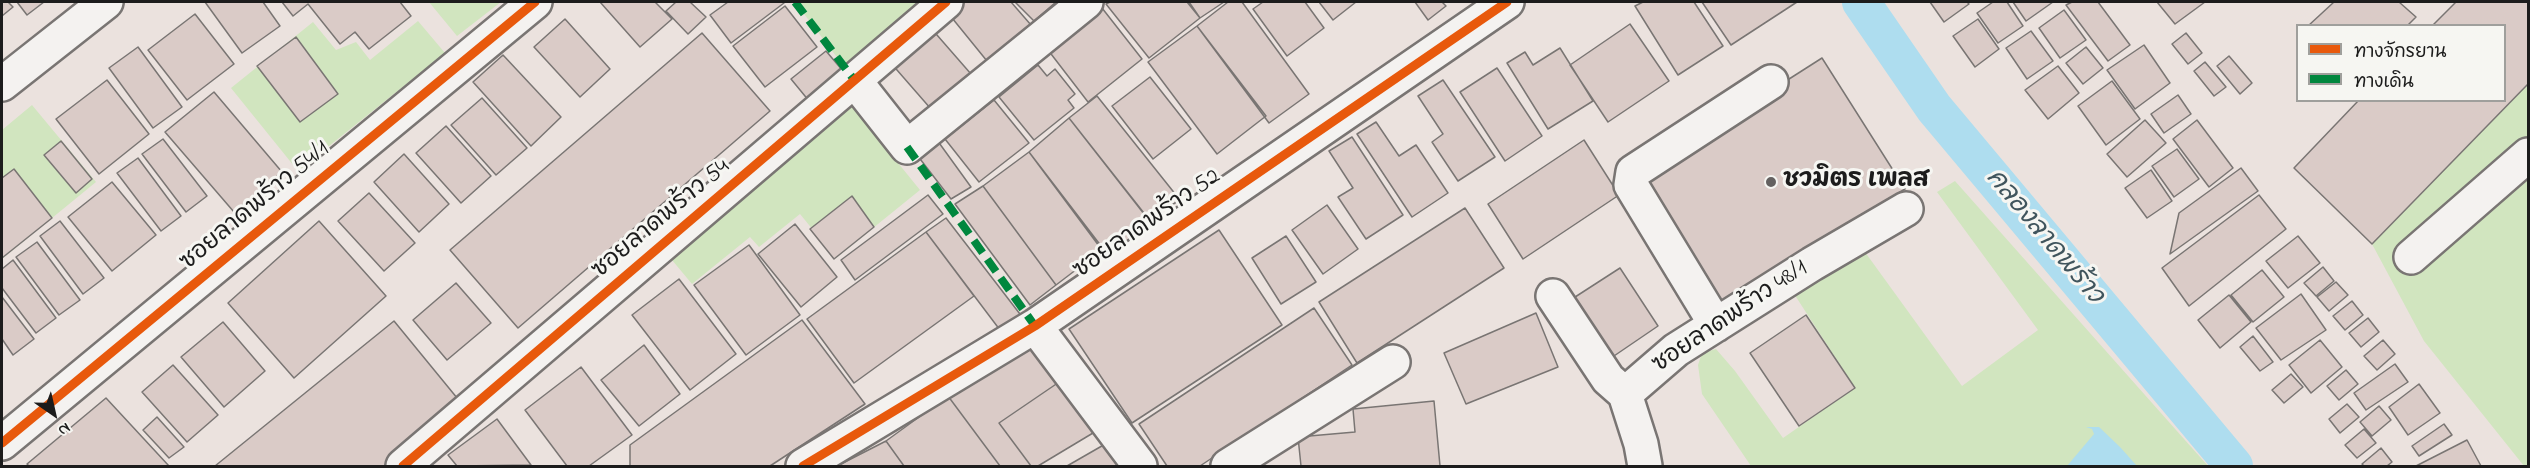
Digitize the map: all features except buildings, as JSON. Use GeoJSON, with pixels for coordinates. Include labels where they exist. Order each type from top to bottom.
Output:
{"type":"FeatureCollection","features":[{"type":"Feature","properties":{"kind":"street"},"geometry":{"type":"LineString","coordinates":[[2,84],[106,2]]}},
{"type":"Feature","properties":{"kind":"street","name":"ซอยลาดพร้าว 54/1"},"geometry":{"type":"LineString","coordinates":[[2,443],[535,2]]}},
{"type":"Feature","properties":{"kind":"street","name":"ซอยลาดพร้าว 54"},"geometry":{"type":"LineString","coordinates":[[403,466],[946,2]]}},
{"type":"Feature","properties":{"kind":"street"},"geometry":{"type":"LineString","coordinates":[[855,81],[907,147],[1086,2]]}},
{"type":"Feature","properties":{"kind":"street","name":"ซอยลาดพร้าว 52"},"geometry":{"type":"LineString","coordinates":[[802,466],[1035,326],[1507,2]]}},
{"type":"Feature","properties":{"kind":"street"},"geometry":{"type":"LineString","coordinates":[[1716,325],[1631,185],[1630,178],[1633,172],[1772,82]]}},
{"type":"Feature","properties":{"kind":"street"},"geometry":{"type":"LineString","coordinates":[[2411,257],[2529,155]]}},
{"type":"Feature","properties":{"kind":"street","name":"ซอยลาดพร้าว 48/1"},"geometry":{"type":"LineString","coordinates":[[1625,394],[1676,350],[1812,264],[1906,209]]}},
{"type":"Feature","properties":{"kind":"street"},"geometry":{"type":"LineString","coordinates":[[1553,296],[1608,379],[1625,394],[1641,444],[1645,466]]}},
{"type":"Feature","properties":{"kind":"street"},"geometry":{"type":"LineString","coordinates":[[1035,326],[1140,466]]}},
{"type":"Feature","properties":{"kind":"street"},"geometry":{"type":"LineString","coordinates":[[1228,466],[1393,362]]}},
{"type":"Feature","properties":{"kind":"green space"},"geometry":{"type":"Polygon","coordinates":[[[429,2],[501,2],[457,36],[429,2]]]}},
{"type":"Feature","properties":{"kind":"green space"},"geometry":{"type":"Polygon","coordinates":[[[795,2],[946,2],[855,81],[795,2]]]}},
{"type":"Feature","properties":{"kind":"green space"},"geometry":{"type":"Polygon","coordinates":[[[418,21],[445,53],[298,171],[231,88],[313,22],[336,50],[356,42],[370,60],[418,21]]]}},
{"type":"Feature","properties":{"kind":"green space"},"geometry":{"type":"Polygon","coordinates":[[[2528,84],[2528,466],[2524,466],[2424,341],[2372,244],[2528,84]]]}},
{"type":"Feature","properties":{"kind":"green space"},"geometry":{"type":"Polygon","coordinates":[[[32,105],[96,182],[2,259],[2,130],[32,105]]]}},
{"type":"Feature","properties":{"kind":"green space"},"geometry":{"type":"Polygon","coordinates":[[[851,105],[920,190],[836,258],[800,214],[759,247],[750,237],[692,284],[667,254],[851,105]]]}},
{"type":"Feature","properties":{"kind":"green space"},"geometry":{"type":"Polygon","coordinates":[[[1955,181],[2208,466],[1751,466],[1702,394],[1698,365],[1702,353],[1716,349],[1735,371],[1783,438],[1855,388],[1787,283],[1857,241],[1962,386],[2038,330],[1937,192],[1955,181]]]}},
{"type":"Feature","properties":{"kind":"water"},"geometry":{"type":"Polygon","coordinates":[[[2086,427],[2099,427],[2137,466],[2067,466],[2094,434],[2092,429],[2086,427]]]}},
{"type":"Feature","properties":{"kind":"waterway","name":"คลองลาดพร้าว"},"geometry":{"type":"LineString","coordinates":[[1861,2],[1934,108],[2234,466]]}},
{"type":"Feature","properties":{"kind":"marked path"},"geometry":{"type":"LineString","coordinates":[[795,2],[855,81]]}},
{"type":"Feature","properties":{"kind":"marked path"},"geometry":{"type":"LineString","coordinates":[[907,147],[1035,326]]}},
{"type":"Feature","properties":{"kind":"cycle path"},"geometry":{"type":"LineString","coordinates":[[2,443],[535,2]]}},
{"type":"Feature","properties":{"kind":"cycle path"},"geometry":{"type":"LineString","coordinates":[[403,466],[946,2]]}},
{"type":"Feature","properties":{"kind":"cycle path"},"geometry":{"type":"LineString","coordinates":[[803,466],[1035,326],[1507,2]]}},
{"type":"Feature","properties":{"kind":"place","name":"ชวมิตร เพลส"},"geometry":{"type":"Point","coordinates":[1771,182]}}]}
